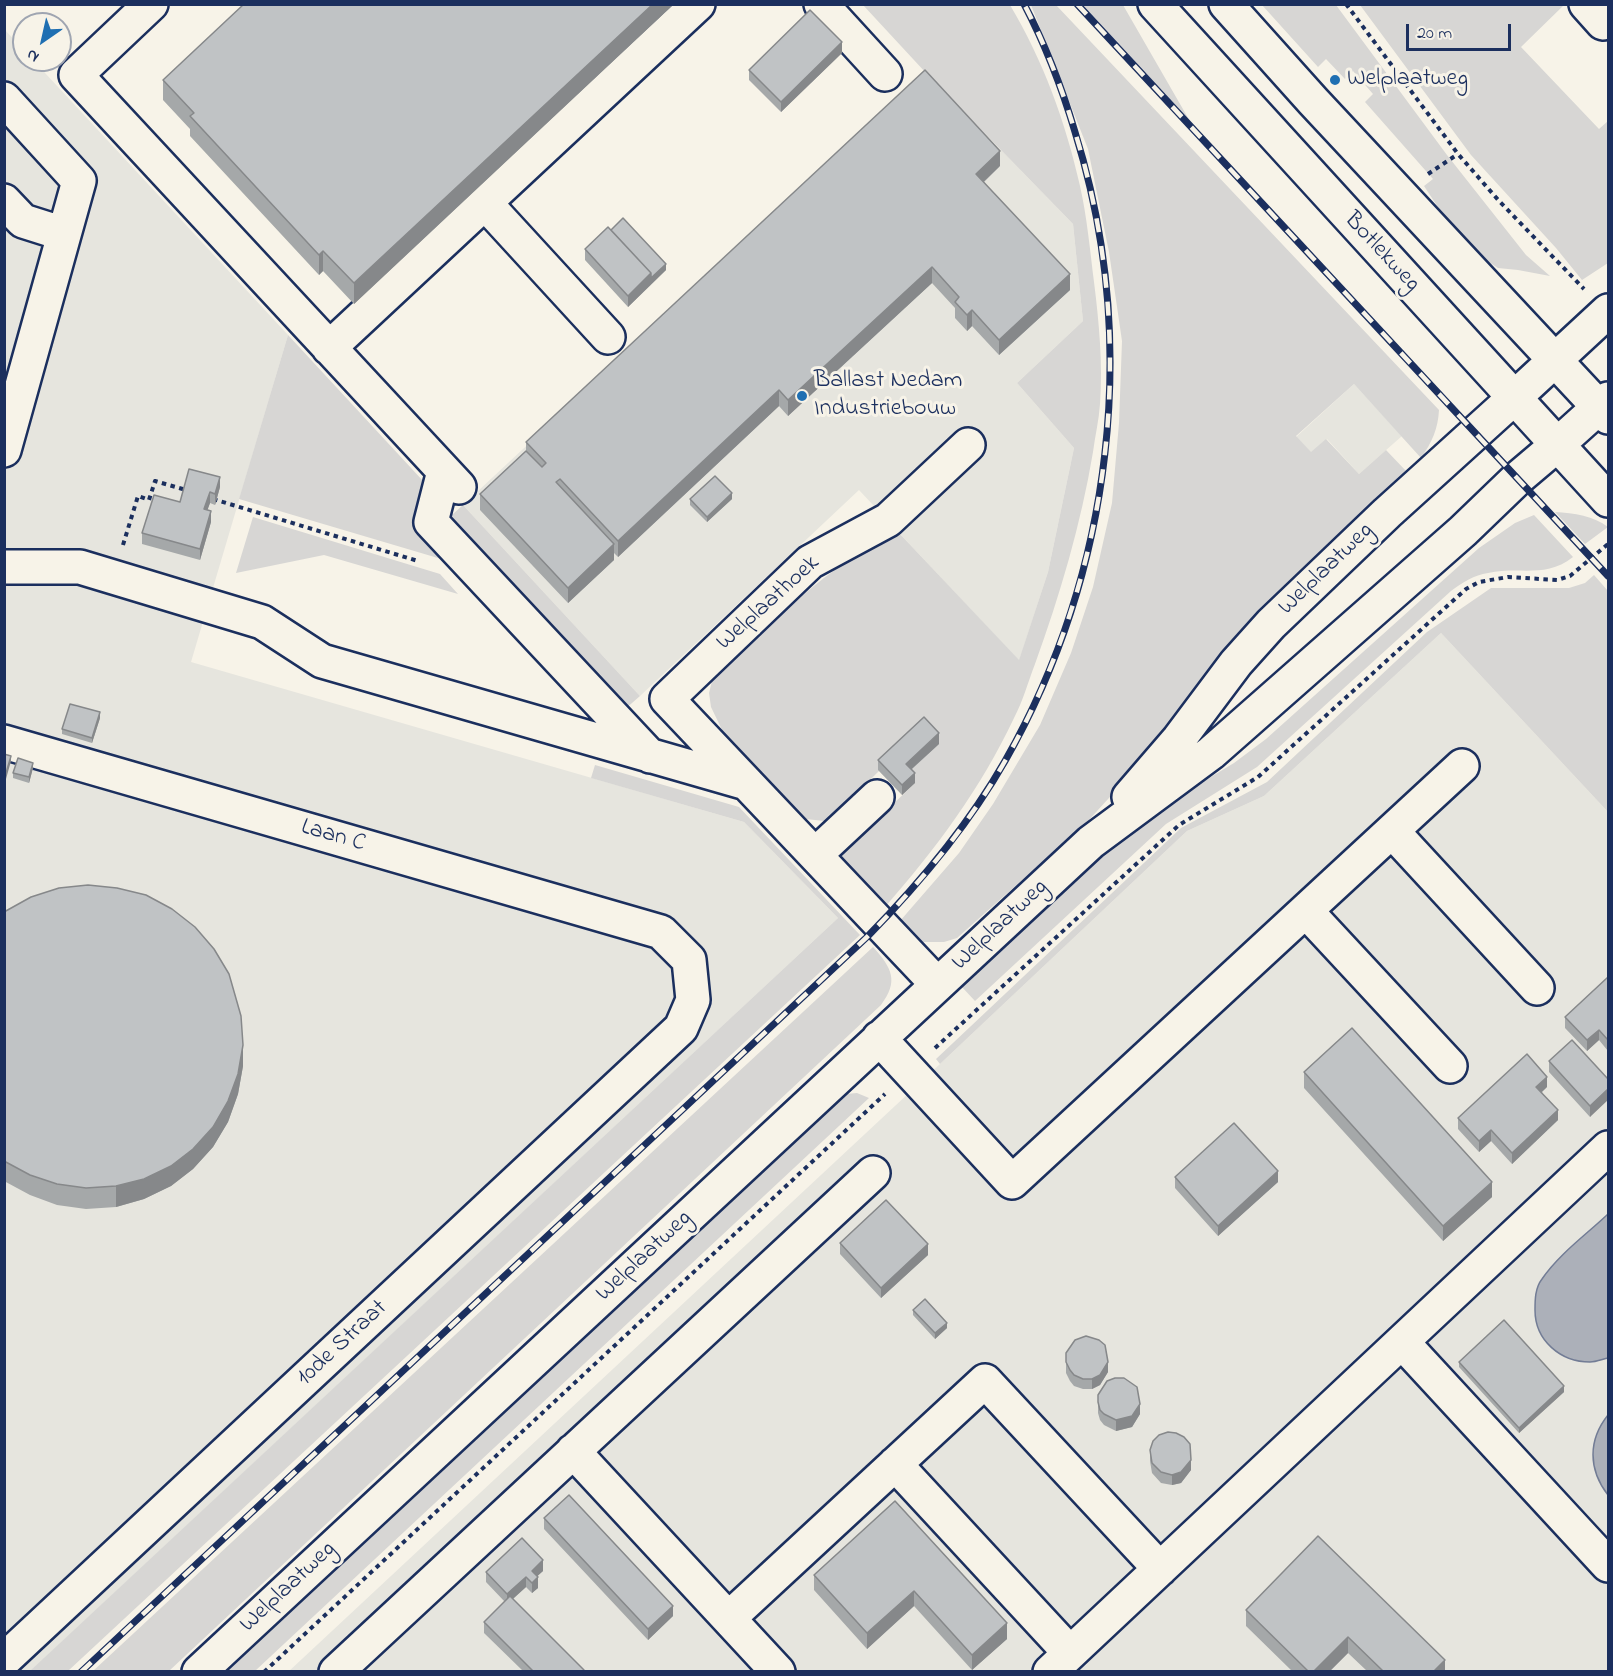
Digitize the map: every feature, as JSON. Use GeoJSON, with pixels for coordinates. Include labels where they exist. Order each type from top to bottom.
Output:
{"type":"FeatureCollection","features":[{"type":"Feature","properties":{"kind":"street"},"geometry":{"type":"LineString","coordinates":[[151,4],[76,75],[451,479],[431,522],[650,756]]}},
{"type":"Feature","properties":{"kind":"street"},"geometry":{"type":"LineString","coordinates":[[329,348],[698,4]]}},
{"type":"Feature","properties":{"kind":"street"},"geometry":{"type":"LineString","coordinates":[[821,4],[885,74]]}},
{"type":"Feature","properties":{"kind":"street","name":"Botlekweg"},"geometry":{"type":"LineString","coordinates":[[1155,4],[1608,500]]}},
{"type":"Feature","properties":{"kind":"street"},"geometry":{"type":"LineString","coordinates":[[1226,4],[1313,101],[1555,360],[1605,407]]}},
{"type":"Feature","properties":{"kind":"street"},"geometry":{"type":"LineString","coordinates":[[1586,4],[1603,23],[1608,18]]}},
{"type":"Feature","properties":{"kind":"street"},"geometry":{"type":"LineString","coordinates":[[4,99],[79,181],[4,450]]}},
{"type":"Feature","properties":{"kind":"street"},"geometry":{"type":"LineString","coordinates":[[485,203],[608,337]]}},
{"type":"Feature","properties":{"kind":"street"},"geometry":{"type":"LineString","coordinates":[[11,212],[64,234]]}},
{"type":"Feature","properties":{"kind":"street","name":"Welplaatweg"},"geometry":{"type":"LineString","coordinates":[[1091,842],[1179,739],[1236,663],[1271,624],[1378,521],[1608,312]]}},
{"type":"Feature","properties":{"kind":"street","name":"Welplaatweg"},"geometry":{"type":"LineString","coordinates":[[200,1671],[1091,842],[1211,753],[1463,531],[1518,478],[1605,407]]}},
{"type":"Feature","properties":{"kind":"street","name":"Welplaathoek"},"geometry":{"type":"LineString","coordinates":[[937,984],[667,699],[810,562],[888,520],[968,446]]}},
{"type":"Feature","properties":{"kind":"street"},"geometry":{"type":"LineString","coordinates":[[4,567],[80,567],[262,622],[322,661],[747,783]]}},
{"type":"Feature","properties":{"kind":"street","name":"Laan C"},"geometry":{"type":"LineString","coordinates":[[4,742],[661,932],[689,960],[693,1000],[681,1028]]}},
{"type":"Feature","properties":{"kind":"street"},"geometry":{"type":"LineString","coordinates":[[879,1038],[1012,1182],[1462,766]]}},
{"type":"Feature","properties":{"kind":"street"},"geometry":{"type":"LineString","coordinates":[[814,855],[876,797]]}},
{"type":"Feature","properties":{"kind":"street"},"geometry":{"type":"LineString","coordinates":[[1392,831],[1538,988]]}},
{"type":"Feature","properties":{"kind":"street"},"geometry":{"type":"LineString","coordinates":[[1306,911],[1450,1065]]}},
{"type":"Feature","properties":{"kind":"street","name":"10de Straat"},"geometry":{"type":"LineString","coordinates":[[4,1660],[681,1028]]}},
{"type":"Feature","properties":{"kind":"street"},"geometry":{"type":"LineString","coordinates":[[895,1464],[1060,1662],[1608,1148]]}},
{"type":"Feature","properties":{"kind":"street"},"geometry":{"type":"LineString","coordinates":[[336,1671],[873,1173]]}},
{"type":"Feature","properties":{"kind":"street"},"geometry":{"type":"LineString","coordinates":[[1402,1342],[1608,1565]]}},
{"type":"Feature","properties":{"kind":"street"},"geometry":{"type":"LineString","coordinates":[[729,1618],[985,1381],[1160,1569]]}},
{"type":"Feature","properties":{"kind":"street"},"geometry":{"type":"LineString","coordinates":[[573,1451],[778,1671]]}},
{"type":"Feature","properties":{"kind":"path"},"geometry":{"type":"LineString","coordinates":[[1346,4],[1458,154],[1500,202],[1608,312]]}},
{"type":"Feature","properties":{"kind":"path"},"geometry":{"type":"LineString","coordinates":[[1421,178],[1458,154]]}},
{"type":"Feature","properties":{"kind":"path"},"geometry":{"type":"LineString","coordinates":[[113,577],[138,496],[149,500],[155,481],[196,493]]}},
{"type":"Feature","properties":{"kind":"path"},"geometry":{"type":"LineString","coordinates":[[205,496],[423,563]]}},
{"type":"Feature","properties":{"kind":"shaded area"},"geometry":{"type":"Polygon","coordinates":[[[863,5],[1010,5],[1033,48],[1052,92],[1074,162],[1088,234],[1101,358],[1099,416],[1076,533],[1061,586],[1023,698],[1001,744],[972,793],[940,840],[885,907],[838,857],[915,783],[906,774],[938,743],[923,728],[832,817],[824,821],[806,819],[724,734],[711,707],[709,693],[712,681],[777,618],[824,578],[848,561],[900,534],[1019,660],[1048,572],[1074,448],[1017,383],[1083,321],[1073,224],[863,5]]]}},
{"type":"Feature","properties":{"kind":"shaded area"},"geometry":{"type":"Polygon","coordinates":[[[1031,5],[1056,5],[1439,410],[1434,435],[1421,458],[1354,384],[1296,436],[1311,452],[1326,439],[1359,474],[1386,450],[1407,472],[1284,588],[1248,629],[1142,762],[1086,823],[957,938],[944,942],[920,942],[900,921],[959,853],[993,804],[1040,725],[1071,653],[1093,587],[1112,503],[1119,423],[1122,341],[1109,252],[1088,149],[1031,5]]]}},
{"type":"Feature","properties":{"kind":"shaded area"},"geometry":{"type":"Polygon","coordinates":[[[1077,5],[1123,5],[1195,130],[1077,5]]]}},
{"type":"Feature","properties":{"kind":"shaded area"},"geometry":{"type":"Polygon","coordinates":[[[1262,5],[1336,5],[1447,155],[1526,255],[1550,276],[1498,268],[1463,245],[1424,186],[1433,179],[1365,102],[1373,94],[1353,71],[1345,79],[1326,59],[1318,67],[1262,5]]]}},
{"type":"Feature","properties":{"kind":"shaded area"},"geometry":{"type":"Polygon","coordinates":[[[1360,5],[1564,5],[1521,47],[1599,129],[1608,121],[1608,263],[1582,280],[1556,248],[1471,155],[1360,5]]]}},
{"type":"Feature","properties":{"kind":"shaded area"},"geometry":{"type":"Polygon","coordinates":[[[4,29],[12,37],[12,72],[44,72],[288,335],[191,662],[744,822],[838,918],[30,1672],[4,1671],[4,29]]]}},
{"type":"Feature","properties":{"kind":"shaded area"},"geometry":{"type":"Polygon","coordinates":[[[926,73],[1073,224],[1083,321],[1017,383],[1074,448],[1048,572],[1019,661],[859,490],[640,696],[463,505],[926,73]]]}},
{"type":"Feature","properties":{"kind":"shaded area"},"geometry":{"type":"Polygon","coordinates":[[[288,335],[424,482],[414,516],[609,722],[448,561],[239,499],[288,335]]]}},
{"type":"Feature","properties":{"kind":"shaded area"},"geometry":{"type":"Polygon","coordinates":[[[1354,384],[1402,436],[1359,474],[1327,439],[1311,453],[1296,437],[1354,384]]]}},
{"type":"Feature","properties":{"kind":"shaded area"},"geometry":{"type":"Polygon","coordinates":[[[463,505],[640,696],[624,710],[441,514],[447,508],[453,514],[463,505]]]}},
{"type":"Feature","properties":{"kind":"shaded area"},"geometry":{"type":"Polygon","coordinates":[[[1555,512],[1583,516],[1608,527],[1585,544],[1555,512]]]}},
{"type":"Feature","properties":{"kind":"shaded area"},"geometry":{"type":"Polygon","coordinates":[[[1534,515],[1573,557],[1563,564],[1542,570],[1500,571],[1483,574],[1455,588],[1257,767],[1166,824],[975,1001],[961,986],[1148,815],[1234,763],[1266,739],[1479,548],[1515,523],[1534,515]]]}},
{"type":"Feature","properties":{"kind":"shaded area"},"geometry":{"type":"Polygon","coordinates":[[[253,517],[440,574],[458,594],[324,555],[236,573],[253,517]]]}},
{"type":"Feature","properties":{"kind":"shaded area"},"geometry":{"type":"Polygon","coordinates":[[[1594,575],[1608,591],[1608,812],[1441,633],[1264,796],[1187,831],[940,1064],[936,1059],[1181,828],[1267,782],[1427,632],[1491,588],[1569,588],[1585,583],[1594,575]]]}},
{"type":"Feature","properties":{"kind":"shaded area"},"geometry":{"type":"Polygon","coordinates":[[[1441,633],[1608,812],[1608,1671],[288,1672],[1187,831],[1264,796],[1441,633]]]}},
{"type":"Feature","properties":{"kind":"shaded area"},"geometry":{"type":"Polygon","coordinates":[[[595,765],[739,807],[860,935],[68,1671],[30,1671],[838,918],[744,822],[591,778],[595,765]]]}},
{"type":"Feature","properties":{"kind":"shaded area"},"geometry":{"type":"Polygon","coordinates":[[[873,947],[889,968],[891,975],[890,989],[881,1005],[169,1671],[93,1671],[873,947]]]}},
{"type":"Feature","properties":{"kind":"shaded area"},"geometry":{"type":"Polygon","coordinates":[[[857,1093],[869,1098],[255,1671],[226,1671],[846,1094],[857,1093]]]}},
{"type":"Feature","properties":{"kind":"shaded area"},"geometry":{"type":"Polygon","coordinates":[[[1608,1214],[1608,1358],[1592,1362],[1579,1361],[1560,1354],[1545,1340],[1536,1321],[1536,1294],[1538,1286],[1557,1261],[1608,1214]]]}},
{"type":"Feature","properties":{"kind":"shaded area"},"geometry":{"type":"Polygon","coordinates":[[[1608,1415],[1608,1495],[1597,1475],[1593,1455],[1597,1434],[1608,1415]]]}},
{"type":"Feature","properties":{"kind":"building"},"geometry":{"type":"Polygon","coordinates":[[[244,4],[653,4],[354,283],[323,251],[319,255],[190,116],[194,113],[163,80],[244,4]]]}},
{"type":"Feature","properties":{"kind":"building"},"geometry":{"type":"Polygon","coordinates":[[[810,10],[842,42],[781,102],[749,70],[810,10]]]}},
{"type":"Feature","properties":{"kind":"building"},"geometry":{"type":"Polygon","coordinates":[[[925,70],[1000,151],[976,174],[1070,274],[999,340],[972,310],[967,315],[955,302],[959,297],[932,267],[788,400],[779,390],[618,541],[560,479],[556,482],[614,544],[568,588],[480,494],[526,451],[542,467],[546,463],[526,442],[925,70]]]}},
{"type":"Feature","properties":{"kind":"building"},"geometry":{"type":"Polygon","coordinates":[[[623,218],[666,264],[651,278],[651,273],[611,230],[623,218]]]}},
{"type":"Feature","properties":{"kind":"building"},"geometry":{"type":"Polygon","coordinates":[[[608,227],[651,273],[628,296],[585,249],[608,227]]]}},
{"type":"Feature","properties":{"kind":"building"},"geometry":{"type":"Polygon","coordinates":[[[189,469],[220,477],[215,494],[210,492],[204,509],[211,511],[200,549],[142,533],[154,495],[180,502],[189,469]]]}},
{"type":"Feature","properties":{"kind":"building"},"geometry":{"type":"Polygon","coordinates":[[[715,476],[732,493],[707,517],[690,499],[715,476]]]}},
{"type":"Feature","properties":{"kind":"building"},"geometry":{"type":"Polygon","coordinates":[[[70,704],[100,712],[92,738],[62,729],[70,704]]]}},
{"type":"Feature","properties":{"kind":"building"},"geometry":{"type":"Polygon","coordinates":[[[924,717],[939,733],[906,764],[915,773],[902,785],[878,760],[924,717]]]}},
{"type":"Feature","properties":{"kind":"building"},"geometry":{"type":"Polygon","coordinates":[[[4,754],[11,756],[6,773],[4,773],[4,754]]]}},
{"type":"Feature","properties":{"kind":"building"},"geometry":{"type":"Polygon","coordinates":[[[18,758],[33,763],[29,777],[13,773],[18,758]]]}},
{"type":"Feature","properties":{"kind":"building"},"geometry":{"type":"Polygon","coordinates":[[[88,885],[117,888],[146,895],[172,909],[195,927],[214,949],[229,974],[241,1016],[243,1045],[238,1074],[228,1101],[213,1127],[193,1149],[171,1166],[144,1179],[116,1186],[86,1188],[57,1184],[30,1175],[4,1161],[4,912],[31,897],[59,888],[88,885]]]}},
{"type":"Feature","properties":{"kind":"building"},"geometry":{"type":"Polygon","coordinates":[[[1608,977],[1608,1040],[1599,1030],[1587,1040],[1565,1017],[1608,977]]]}},
{"type":"Feature","properties":{"kind":"building"},"geometry":{"type":"Polygon","coordinates":[[[1352,1028],[1492,1182],[1443,1226],[1304,1072],[1352,1028]]]}},
{"type":"Feature","properties":{"kind":"building"},"geometry":{"type":"Polygon","coordinates":[[[1572,1040],[1608,1079],[1608,1089],[1590,1106],[1549,1061],[1572,1040]]]}},
{"type":"Feature","properties":{"kind":"building"},"geometry":{"type":"Polygon","coordinates":[[[1527,1054],[1547,1077],[1536,1087],[1558,1110],[1512,1153],[1491,1130],[1479,1141],[1458,1118],[1527,1054]]]}},
{"type":"Feature","properties":{"kind":"building"},"geometry":{"type":"Polygon","coordinates":[[[1234,1123],[1278,1171],[1218,1226],[1175,1177],[1234,1123]]]}},
{"type":"Feature","properties":{"kind":"building"},"geometry":{"type":"Polygon","coordinates":[[[886,1200],[928,1244],[881,1288],[840,1243],[886,1200]]]}},
{"type":"Feature","properties":{"kind":"building"},"geometry":{"type":"Polygon","coordinates":[[[925,1299],[947,1323],[935,1333],[913,1310],[925,1299]]]}},
{"type":"Feature","properties":{"kind":"building"},"geometry":{"type":"Polygon","coordinates":[[[1504,1320],[1564,1386],[1519,1428],[1459,1362],[1504,1320]]]}},
{"type":"Feature","properties":{"kind":"building"},"geometry":{"type":"Polygon","coordinates":[[[1086,1336],[1099,1340],[1105,1345],[1108,1362],[1100,1375],[1092,1379],[1083,1379],[1074,1375],[1066,1362],[1066,1353],[1075,1340],[1086,1336]]]}},
{"type":"Feature","properties":{"kind":"building"},"geometry":{"type":"Polygon","coordinates":[[[1124,1378],[1137,1387],[1140,1404],[1132,1416],[1116,1420],[1100,1410],[1098,1402],[1098,1395],[1107,1381],[1124,1378]]]}},
{"type":"Feature","properties":{"kind":"building"},"geometry":{"type":"Polygon","coordinates":[[[1168,1432],[1184,1437],[1190,1444],[1191,1460],[1181,1472],[1172,1475],[1161,1472],[1152,1463],[1150,1450],[1153,1441],[1159,1435],[1168,1432]]]}},
{"type":"Feature","properties":{"kind":"building"},"geometry":{"type":"Polygon","coordinates":[[[569,1495],[673,1606],[648,1629],[544,1518],[569,1495]]]}},
{"type":"Feature","properties":{"kind":"building"},"geometry":{"type":"Polygon","coordinates":[[[895,1501],[1007,1623],[972,1655],[914,1591],[867,1633],[814,1575],[895,1501]]]}},
{"type":"Feature","properties":{"kind":"building"},"geometry":{"type":"Polygon","coordinates":[[[1318,1536],[1445,1660],[1434,1671],[1383,1671],[1348,1637],[1314,1671],[1308,1671],[1246,1610],[1318,1536]]]}},
{"type":"Feature","properties":{"kind":"building"},"geometry":{"type":"Polygon","coordinates":[[[522,1538],[543,1560],[532,1571],[538,1577],[532,1583],[526,1577],[507,1594],[486,1572],[522,1538]]]}},
{"type":"Feature","properties":{"kind":"building"},"geometry":{"type":"Polygon","coordinates":[[[510,1596],[583,1671],[533,1671],[484,1622],[510,1596]]]}},
{"type":"Feature","properties":{"kind":"railway"},"geometry":{"type":"LineString","coordinates":[[81,1672],[867,937],[942,854],[991,785],[1005,761],[1042,688],[1071,612],[1092,534],[1105,454],[1110,373],[1107,292],[1095,211],[1064,99],[1046,50],[1024,4]]}},
{"type":"Feature","properties":{"kind":"railway"},"geometry":{"type":"LineString","coordinates":[[1077,4],[1608,576]]}},
{"type":"Feature","properties":{"kind":"place","name":"Welplaatweg"},"geometry":{"type":"Point","coordinates":[1335,80]}},
{"type":"Feature","properties":{"kind":"place","name":"Ballast Nedam Industriebouw"},"geometry":{"type":"Point","coordinates":[802,396]}}]}
